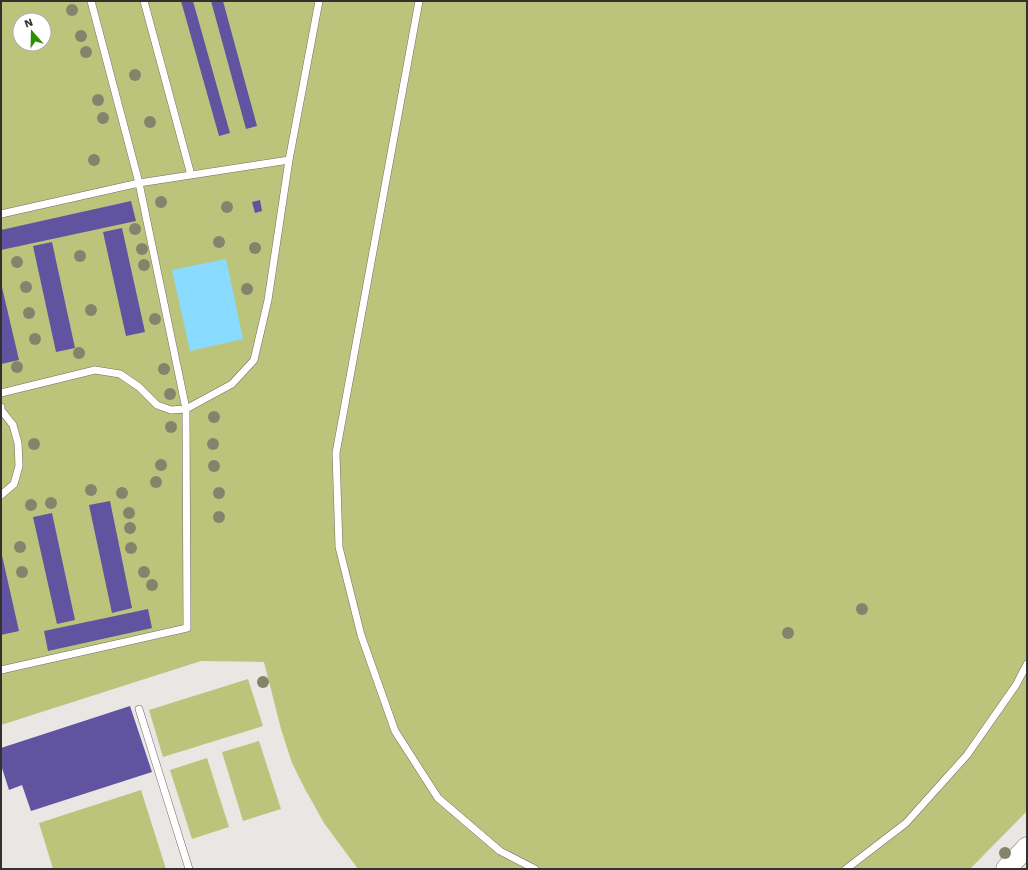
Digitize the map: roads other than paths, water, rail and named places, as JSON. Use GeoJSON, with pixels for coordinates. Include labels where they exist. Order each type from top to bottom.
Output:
{"type":"FeatureCollection","features":[{"type":"Feature","properties":{"kind":"main road"},"geometry":{"type":"LineString","coordinates":[[1006,869],[1027,847]]}},
{"type":"Feature","properties":{"kind":"lane"},"geometry":{"type":"LineString","coordinates":[[1,670],[187,628],[186,409],[139,183],[91,1]]}},
{"type":"Feature","properties":{"kind":"lane"},"geometry":{"type":"LineString","coordinates":[[144,1],[191,175]]}},
{"type":"Feature","properties":{"kind":"lane"},"geometry":{"type":"LineString","coordinates":[[1,393],[95,370],[120,374],[139,387],[157,406],[171,410],[186,409],[232,384],[254,360],[268,300],[290,160],[319,1]]}},
{"type":"Feature","properties":{"kind":"lane"},"geometry":{"type":"LineString","coordinates":[[418,1],[336,453],[339,547],[361,635],[394,731],[438,798],[500,851],[535,869]]}},
{"type":"Feature","properties":{"kind":"lane"},"geometry":{"type":"LineString","coordinates":[[1,214],[139,183],[290,160]]}},
{"type":"Feature","properties":{"kind":"lane"},"geometry":{"type":"LineString","coordinates":[[1,407],[1,410],[13,425],[18,444],[19,466],[14,484],[1,495]]}},
{"type":"Feature","properties":{"kind":"lane"},"geometry":{"type":"LineString","coordinates":[[846,869],[906,823],[967,755],[1016,685],[1027,664]]}},
{"type":"Feature","properties":{"kind":"lane"},"geometry":{"type":"LineString","coordinates":[[139,709],[189,869]]}},
{"type":"Feature","properties":{"kind":"water"},"geometry":{"type":"Polygon","coordinates":[[[226,259],[243,339],[190,351],[172,270],[226,259]]]}}]}
